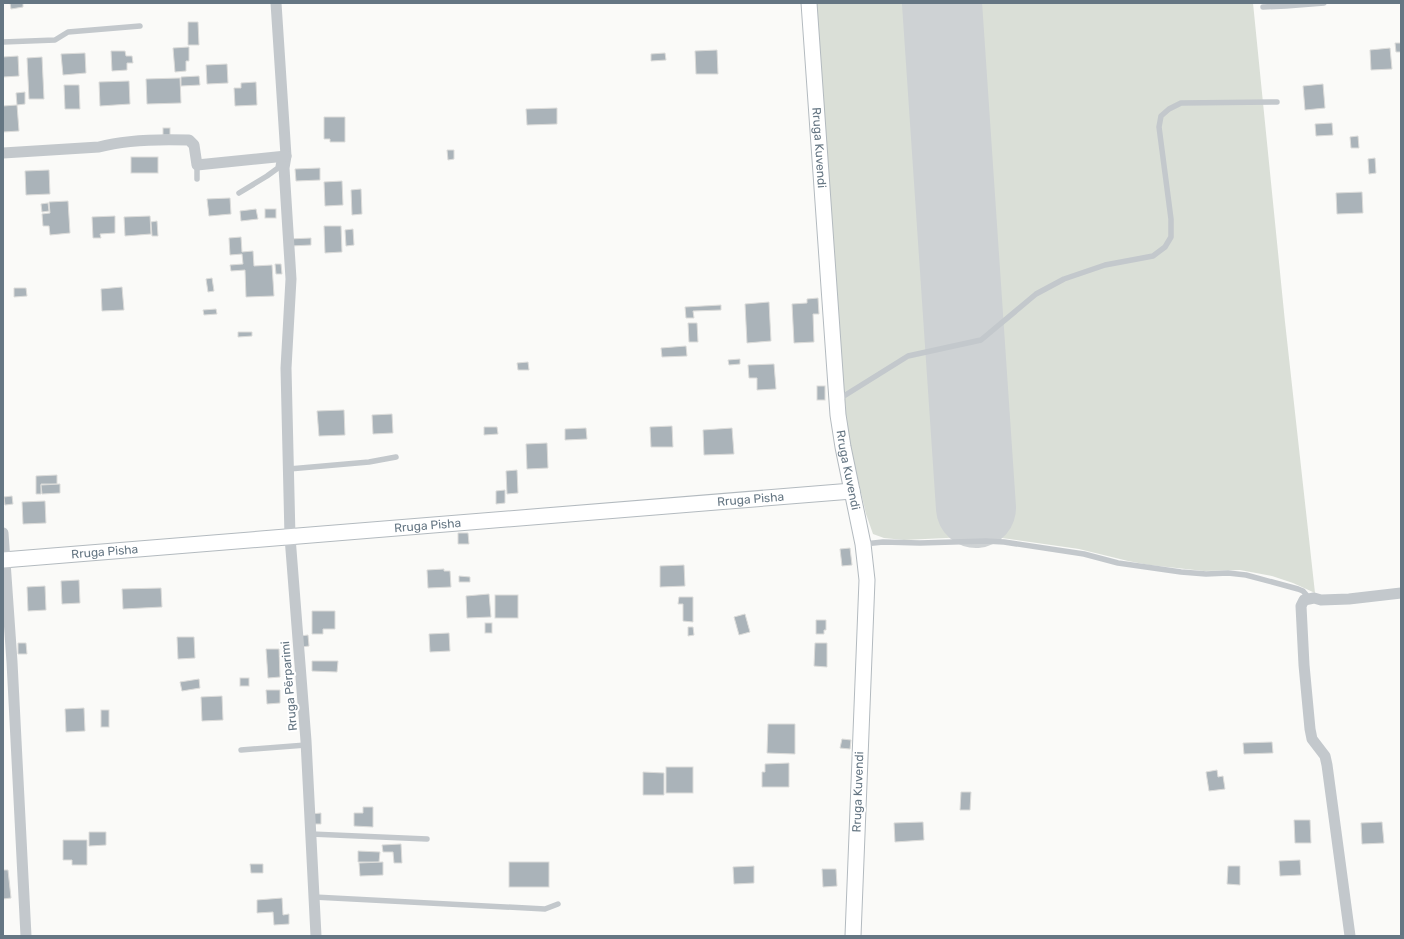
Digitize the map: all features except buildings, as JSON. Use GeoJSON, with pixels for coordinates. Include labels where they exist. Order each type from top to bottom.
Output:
{"type":"FeatureCollection","features":[{"type":"Feature","properties":{"kind":"street","name":"Rruga Përparimi"},"geometry":{"type":"LineString","coordinates":[[276,3],[283,156],[291,279],[286,368],[290,469],[290,536],[306,745],[316,936]]}},
{"type":"Feature","properties":{"kind":"street","name":"Rruga Kuvendi"},"geometry":{"type":"LineString","coordinates":[[809,3],[837,400],[843,447],[863,544],[867,580],[853,936]]}},
{"type":"Feature","properties":{"kind":"street"},"geometry":{"type":"LineString","coordinates":[[3,153],[99,146],[149,140],[190,140],[194,145],[197,165],[283,156]]}},
{"type":"Feature","properties":{"kind":"street","name":"Rruga Pisha"},"geometry":{"type":"LineString","coordinates":[[3,560],[852,491]]}},
{"type":"Feature","properties":{"kind":"street"},"geometry":{"type":"LineString","coordinates":[[3,533],[3,560],[12,662],[26,936]]}},
{"type":"Feature","properties":{"kind":"street"},"geometry":{"type":"LineString","coordinates":[[1350,936],[1327,764],[1325,756],[1312,739],[1310,729],[1304,665],[1301,606],[1304,600],[1309,598],[1322,600],[1349,599],[1401,594]]}},
{"type":"Feature","properties":{"kind":"lane"},"geometry":{"type":"LineString","coordinates":[[1263,7],[1324,3]]}},
{"type":"Feature","properties":{"kind":"lane"},"geometry":{"type":"LineString","coordinates":[[3,42],[55,40],[68,32],[140,26]]}},
{"type":"Feature","properties":{"kind":"lane"},"geometry":{"type":"LineString","coordinates":[[837,400],[908,356],[981,340],[1036,294],[1064,280],[1105,265],[1153,256],[1165,247],[1171,237],[1171,219],[1159,127],[1161,116],[1168,109],[1181,103],[1277,102]]}},
{"type":"Feature","properties":{"kind":"lane"},"geometry":{"type":"LineString","coordinates":[[239,193],[278,168],[283,156]]}},
{"type":"Feature","properties":{"kind":"lane"},"geometry":{"type":"LineString","coordinates":[[197,165],[197,179]]}},
{"type":"Feature","properties":{"kind":"lane"},"geometry":{"type":"LineString","coordinates":[[290,469],[368,462],[396,457]]}},
{"type":"Feature","properties":{"kind":"lane"},"geometry":{"type":"LineString","coordinates":[[863,544],[884,542],[920,543],[986,540],[1004,542],[1084,554],[1118,563],[1181,572],[1246,575],[1298,589],[1309,598]]}},
{"type":"Feature","properties":{"kind":"lane"},"geometry":{"type":"LineString","coordinates":[[241,750],[306,745]]}},
{"type":"Feature","properties":{"kind":"lane"},"geometry":{"type":"LineString","coordinates":[[311,834],[427,839]]}},
{"type":"Feature","properties":{"kind":"lane"},"geometry":{"type":"LineString","coordinates":[[314,897],[545,909],[554,907],[558,904]]}},
{"type":"Feature","properties":{"kind":"shaded area"},"geometry":{"type":"Polygon","coordinates":[[[813,3],[1253,3],[1285,322],[1315,593],[1293,583],[1272,576],[1240,570],[1204,571],[1149,565],[1079,549],[988,536],[904,540],[884,538],[873,534],[866,514],[847,427],[813,3]]]}},
{"type":"Feature","properties":{"kind":"runway"},"geometry":{"type":"LineString","coordinates":[[942,3],[976,508]]}}]}
